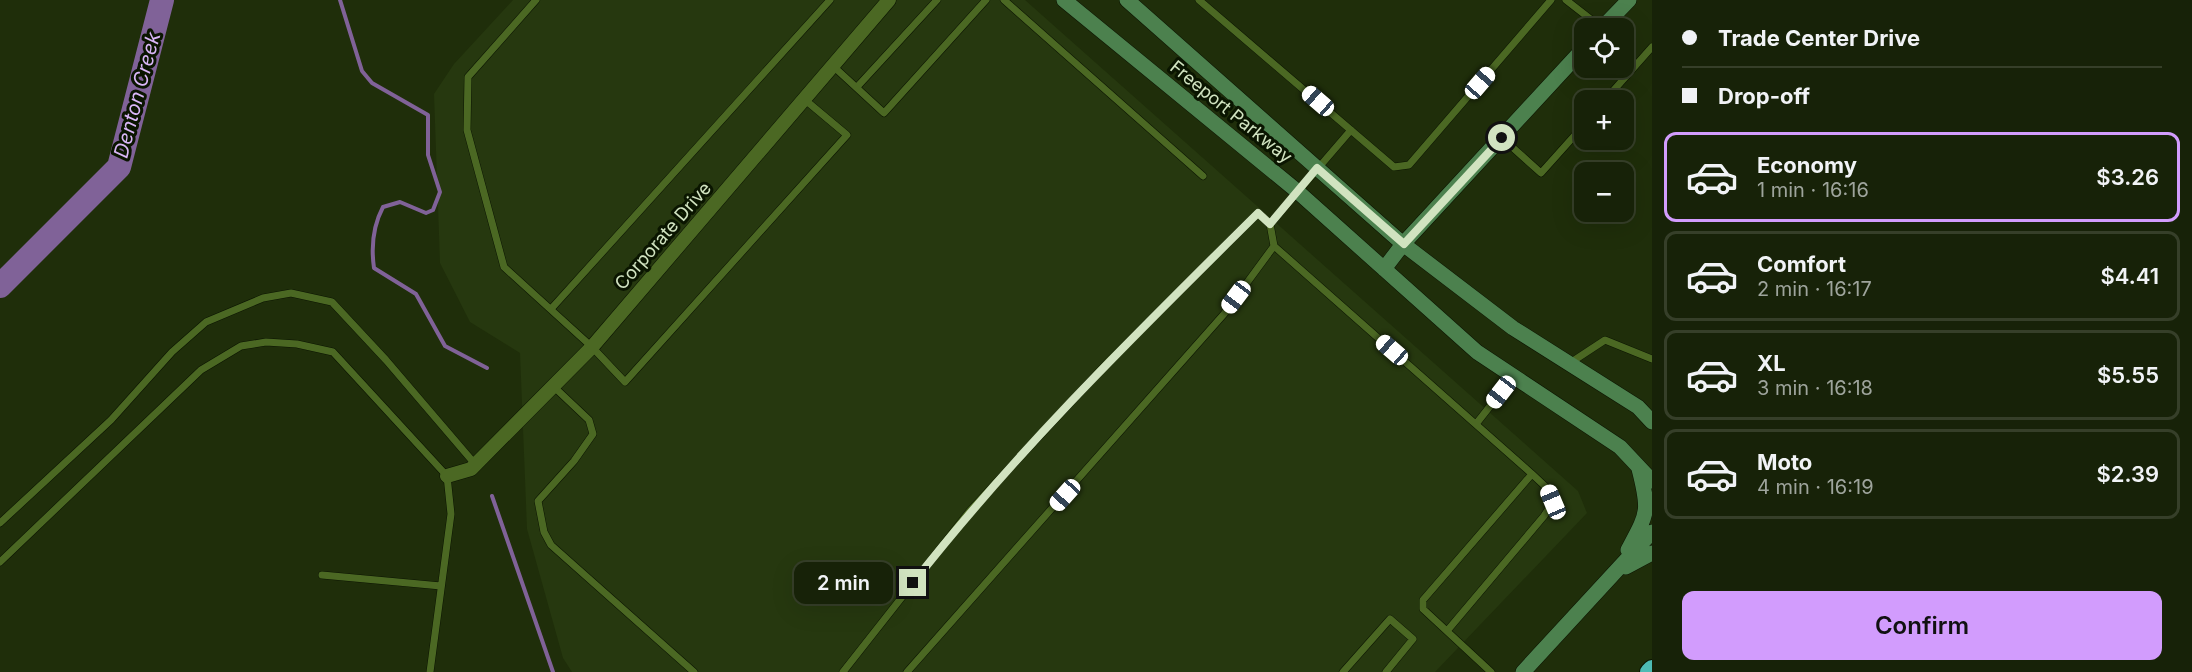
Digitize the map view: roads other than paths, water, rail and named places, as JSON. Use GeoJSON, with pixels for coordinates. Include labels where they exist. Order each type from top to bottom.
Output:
{"type":"FeatureCollection","features":[{"type":"Feature","properties":{"kind":"main road","name":"Freeport Parkway"},"geometry":{"type":"LineString","coordinates":[[1064,0],[1296,191],[1477,352],[1620,447],[1652,481]]}},
{"type":"Feature","properties":{"kind":"main road","name":"Freeport Parkway"},"geometry":{"type":"LineString","coordinates":[[1127,0],[1404,244],[1513,328],[1638,407],[1652,422]]}},
{"type":"Feature","properties":{"kind":"main road"},"geometry":{"type":"LineString","coordinates":[[1612,18],[1629,0]]}},
{"type":"Feature","properties":{"kind":"main road"},"geometry":{"type":"LineString","coordinates":[[1384,269],[1404,244],[1574,59]]}},
{"type":"Feature","properties":{"kind":"main road"},"geometry":{"type":"LineString","coordinates":[[1615,573],[1646,516],[1646,498],[1638,466]]}},
{"type":"Feature","properties":{"kind":"main road"},"geometry":{"type":"LineString","coordinates":[[1523,672],[1652,532]]}},
{"type":"Feature","properties":{"kind":"main road"},"geometry":{"type":"LineString","coordinates":[[1615,573],[1652,553]]}},
{"type":"Feature","properties":{"kind":"street","name":"Corporate Drive"},"geometry":{"type":"LineString","coordinates":[[447,476],[471,469],[592,347],[889,0]]}},
{"type":"Feature","properties":{"kind":"lane"},"geometry":{"type":"LineString","coordinates":[[536,0],[468,77],[467,130],[504,267],[592,347],[625,382],[847,135],[804,99]]}},
{"type":"Feature","properties":{"kind":"lane"},"geometry":{"type":"LineString","coordinates":[[551,309],[830,0]]}},
{"type":"Feature","properties":{"kind":"lane"},"geometry":{"type":"LineString","coordinates":[[856,87],[937,0]]}},
{"type":"Feature","properties":{"kind":"lane"},"geometry":{"type":"LineString","coordinates":[[833,66],[884,114],[986,0]]}},
{"type":"Feature","properties":{"kind":"lane"},"geometry":{"type":"LineString","coordinates":[[1004,0],[1203,176]]}},
{"type":"Feature","properties":{"kind":"lane"},"geometry":{"type":"LineString","coordinates":[[1199,0],[1394,166],[1409,165],[1551,0]]}},
{"type":"Feature","properties":{"kind":"lane"},"geometry":{"type":"LineString","coordinates":[[1566,0],[1589,18]]}},
{"type":"Feature","properties":{"kind":"lane"},"geometry":{"type":"LineString","coordinates":[[1614,90],[1652,47]]}},
{"type":"Feature","properties":{"kind":"lane"},"geometry":{"type":"LineString","coordinates":[[1270,224],[1296,191],[1351,130]]}},
{"type":"Feature","properties":{"kind":"lane"},"geometry":{"type":"LineString","coordinates":[[1502,138],[1541,173],[1574,136]]}},
{"type":"Feature","properties":{"kind":"lane"},"geometry":{"type":"LineString","coordinates":[[843,672],[969,512],[1109,361],[1258,213],[1270,224],[1274,246],[1548,489],[1553,502],[1545,516],[1447,631]]}},
{"type":"Feature","properties":{"kind":"lane"},"geometry":{"type":"LineString","coordinates":[[907,672],[1224,314],[1274,246]]}},
{"type":"Feature","properties":{"kind":"lane"},"geometry":{"type":"LineString","coordinates":[[0,523],[111,420],[172,352],[206,322],[263,298],[291,293],[332,302],[386,360],[475,464]]}},
{"type":"Feature","properties":{"kind":"lane"},"geometry":{"type":"LineString","coordinates":[[1570,363],[1605,340],[1652,359]]}},
{"type":"Feature","properties":{"kind":"lane"},"geometry":{"type":"LineString","coordinates":[[0,562],[201,370],[241,346],[266,342],[297,344],[333,352],[447,476],[452,514],[430,672]]}},
{"type":"Feature","properties":{"kind":"lane"},"geometry":{"type":"LineString","coordinates":[[1476,424],[1514,377]]}},
{"type":"Feature","properties":{"kind":"lane"},"geometry":{"type":"LineString","coordinates":[[553,386],[589,420],[593,434],[574,460],[538,501],[544,532],[551,545],[694,672]]}},
{"type":"Feature","properties":{"kind":"lane"},"geometry":{"type":"LineString","coordinates":[[1491,672],[1424,609],[1423,600],[1533,474]]}},
{"type":"Feature","properties":{"kind":"lane"},"geometry":{"type":"LineString","coordinates":[[322,574],[441,586]]}},
{"type":"Feature","properties":{"kind":"lane"},"geometry":{"type":"LineString","coordinates":[[1343,672],[1390,619],[1413,639],[1386,672]]}},
{"type":"Feature","properties":{"kind":"waterway","name":"Denton Creek"},"geometry":{"type":"LineString","coordinates":[[0,286],[119,167],[162,0]]}},
{"type":"Feature","properties":{"kind":"waterway"},"geometry":{"type":"LineString","coordinates":[[340,0],[362,71],[372,83],[428,115],[428,155],[440,192],[433,210],[426,213],[400,202],[383,207],[374,237],[374,268],[416,294],[445,346],[487,368]]}},
{"type":"Feature","properties":{"kind":"waterway"},"geometry":{"type":"LineString","coordinates":[[492,496],[553,672]]}}]}
